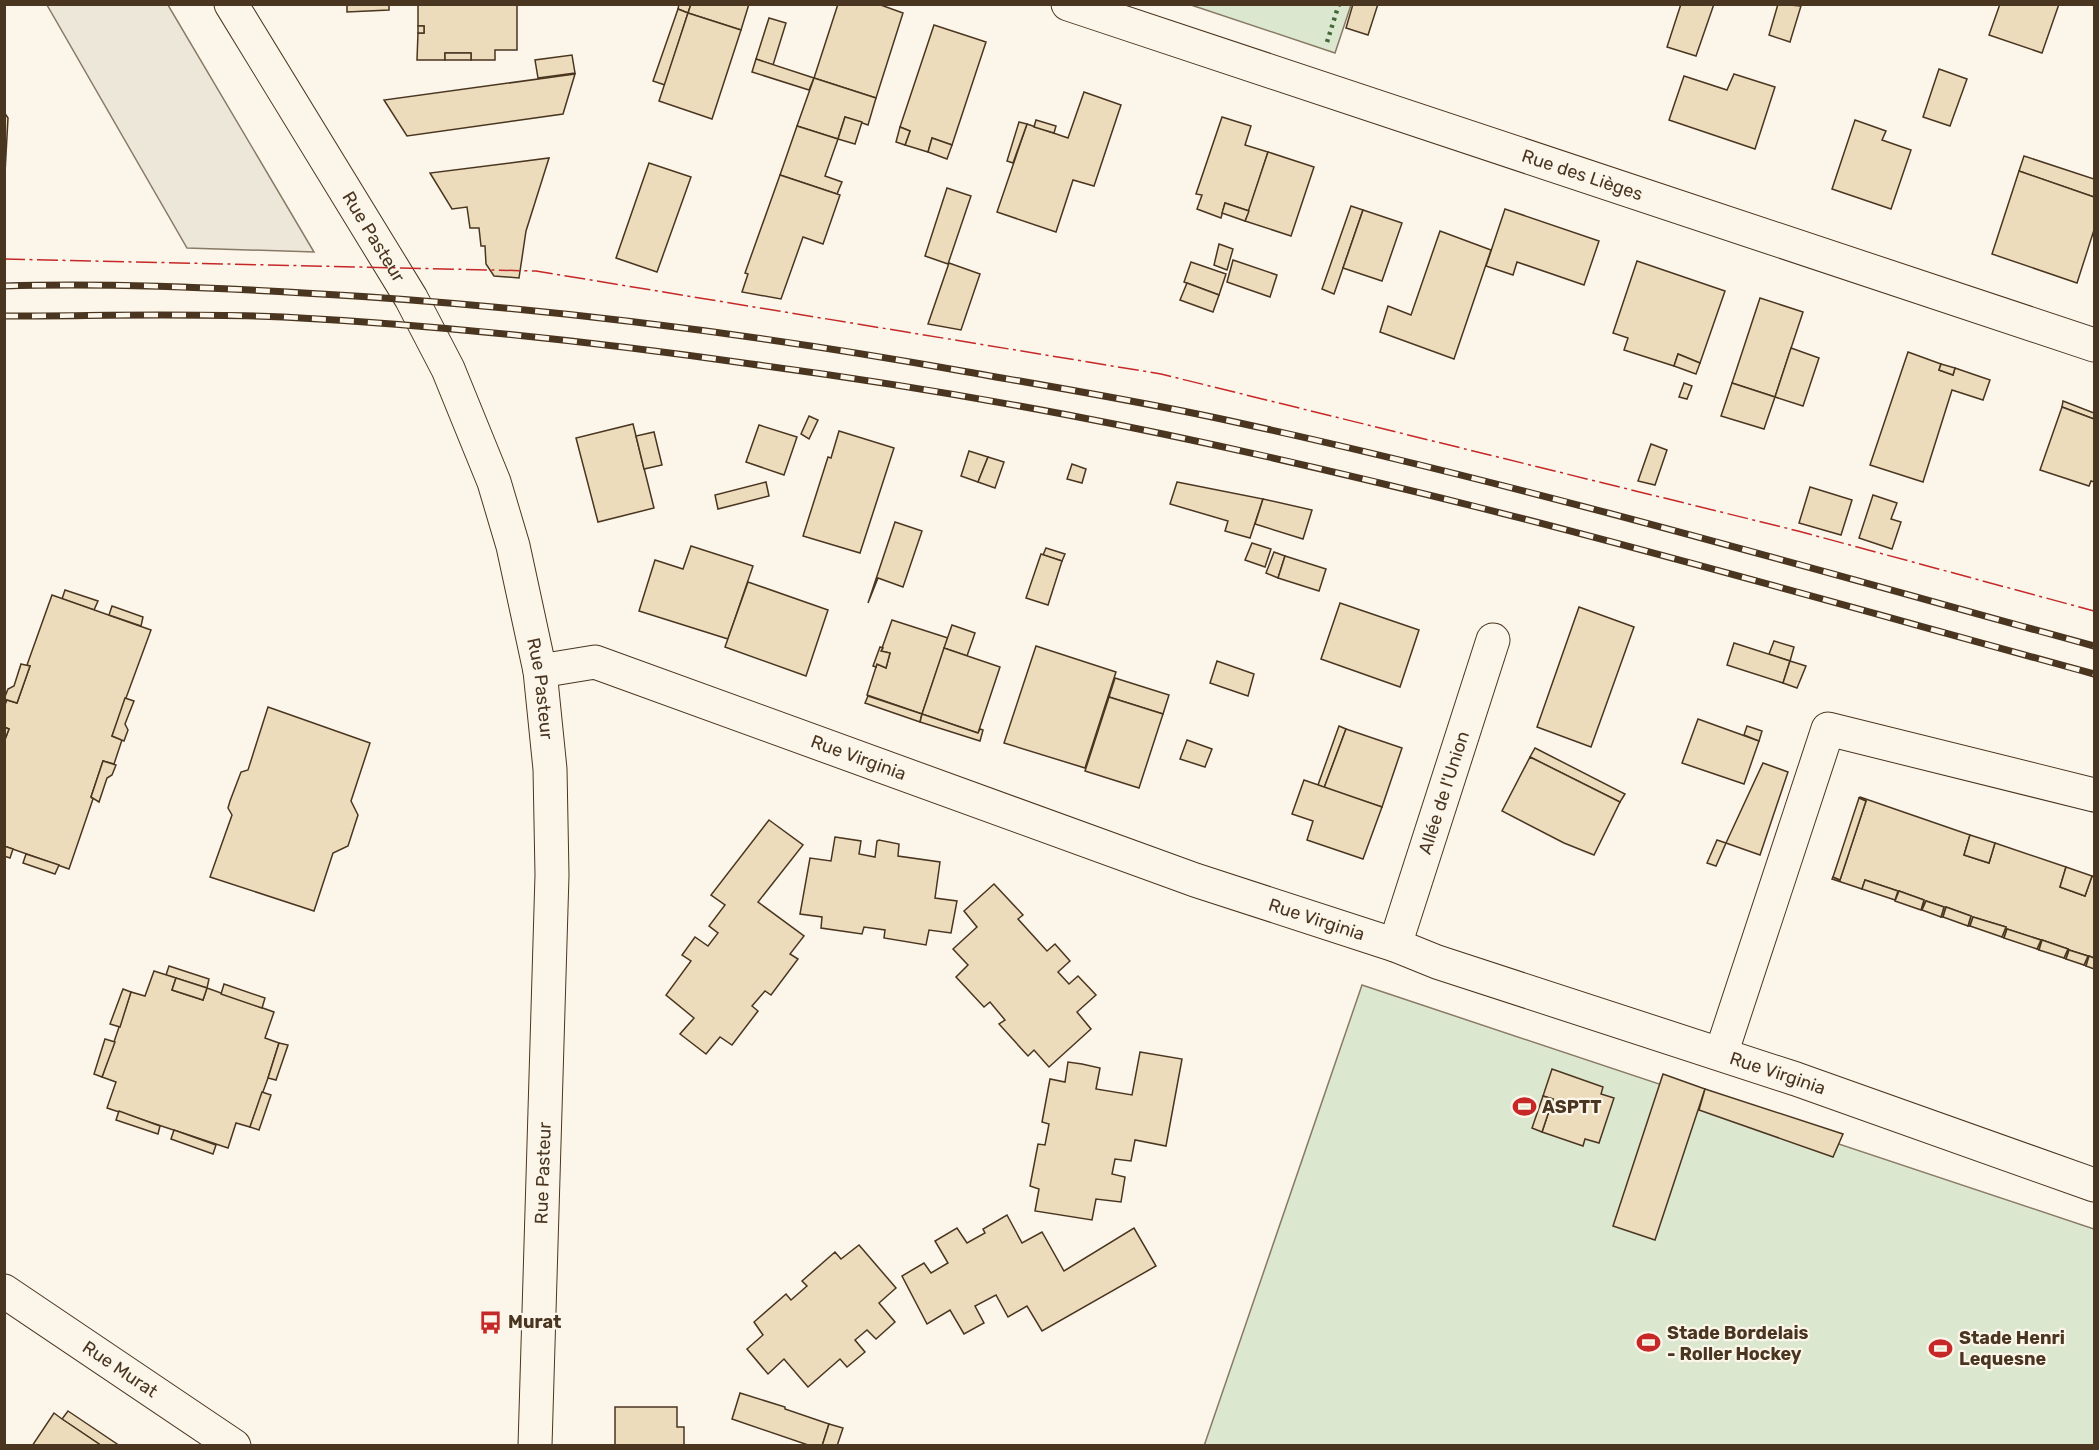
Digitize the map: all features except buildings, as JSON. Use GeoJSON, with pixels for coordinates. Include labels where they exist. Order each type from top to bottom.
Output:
{"type":"FeatureCollection","features":[{"type":"Feature","properties":{"kind":"street","name":"Rue Pasteur"},"geometry":{"type":"LineString","coordinates":[[231,4],[411,298],[448,369],[494,482],[513,546],[540,671],[550,769],[552,875],[535,1446]]}},
{"type":"Feature","properties":{"kind":"street","name":"Rue des Lièges"},"geometry":{"type":"LineString","coordinates":[[1068,4],[2094,345]]}},
{"type":"Feature","properties":{"kind":"street","name":"Allée de l'Union"},"geometry":{"type":"LineString","coordinates":[[1395,945],[1493,640]]}},
{"type":"Feature","properties":{"kind":"street","name":"Rue Virginia"},"geometry":{"type":"LineString","coordinates":[[540,671],[595,662],[1195,880],[1796,1079],[2094,1185]]}},
{"type":"Feature","properties":{"kind":"street"},"geometry":{"type":"LineString","coordinates":[[1721,1054],[1828,729],[2094,795]]}},
{"type":"Feature","properties":{"kind":"street","name":"Rue Murat"},"geometry":{"type":"LineString","coordinates":[[4,1291],[234,1446]]}},
{"type":"Feature","properties":{"kind":"green space"},"geometry":{"type":"Polygon","coordinates":[[[1191,5],[1351,5],[1335,53],[1191,5]]]}},
{"type":"Feature","properties":{"kind":"green space","name":"ASPTT"},"geometry":{"type":"Polygon","coordinates":[[[1362,985],[2094,1229],[2094,1445],[1204,1446],[1362,985]]]}},
{"type":"Feature","properties":{"kind":"shaded area"},"geometry":{"type":"Polygon","coordinates":[[[47,5],[168,5],[314,252],[187,248],[47,5]]]}},
{"type":"Feature","properties":{"kind":"railway"},"geometry":{"type":"LineString","coordinates":[[4,286],[192,287],[469,305],[716,332],[962,371],[1201,415],[1451,473],[1666,528],[2094,646]]}},
{"type":"Feature","properties":{"kind":"railway"},"geometry":{"type":"LineString","coordinates":[[4,316],[248,316],[400,325],[634,348],[950,394],[1197,441],[1455,501],[2094,674]]}},
{"type":"Feature","properties":{"kind":"hedge"},"geometry":{"type":"LineString","coordinates":[[1327,42],[1339,4]]}},
{"type":"Feature","properties":{"kind":"power"},"geometry":{"type":"LineString","coordinates":[[4,259],[536,271],[1161,374],[1798,531],[2094,611]]}},
{"type":"Feature","properties":{"kind":"place","name":"ASPTT"},"geometry":{"type":"Point","coordinates":[1524,1107]}},
{"type":"Feature","properties":{"kind":"place","name":"Murat"},"geometry":{"type":"Point","coordinates":[490,1322]}},
{"type":"Feature","properties":{"kind":"place","name":"Stade Bordelais - Roller Hockey"},"geometry":{"type":"Point","coordinates":[1649,1343]}},
{"type":"Feature","properties":{"kind":"place","name":"Stade Henri Lequesne"},"geometry":{"type":"Point","coordinates":[1941,1348]}}]}
